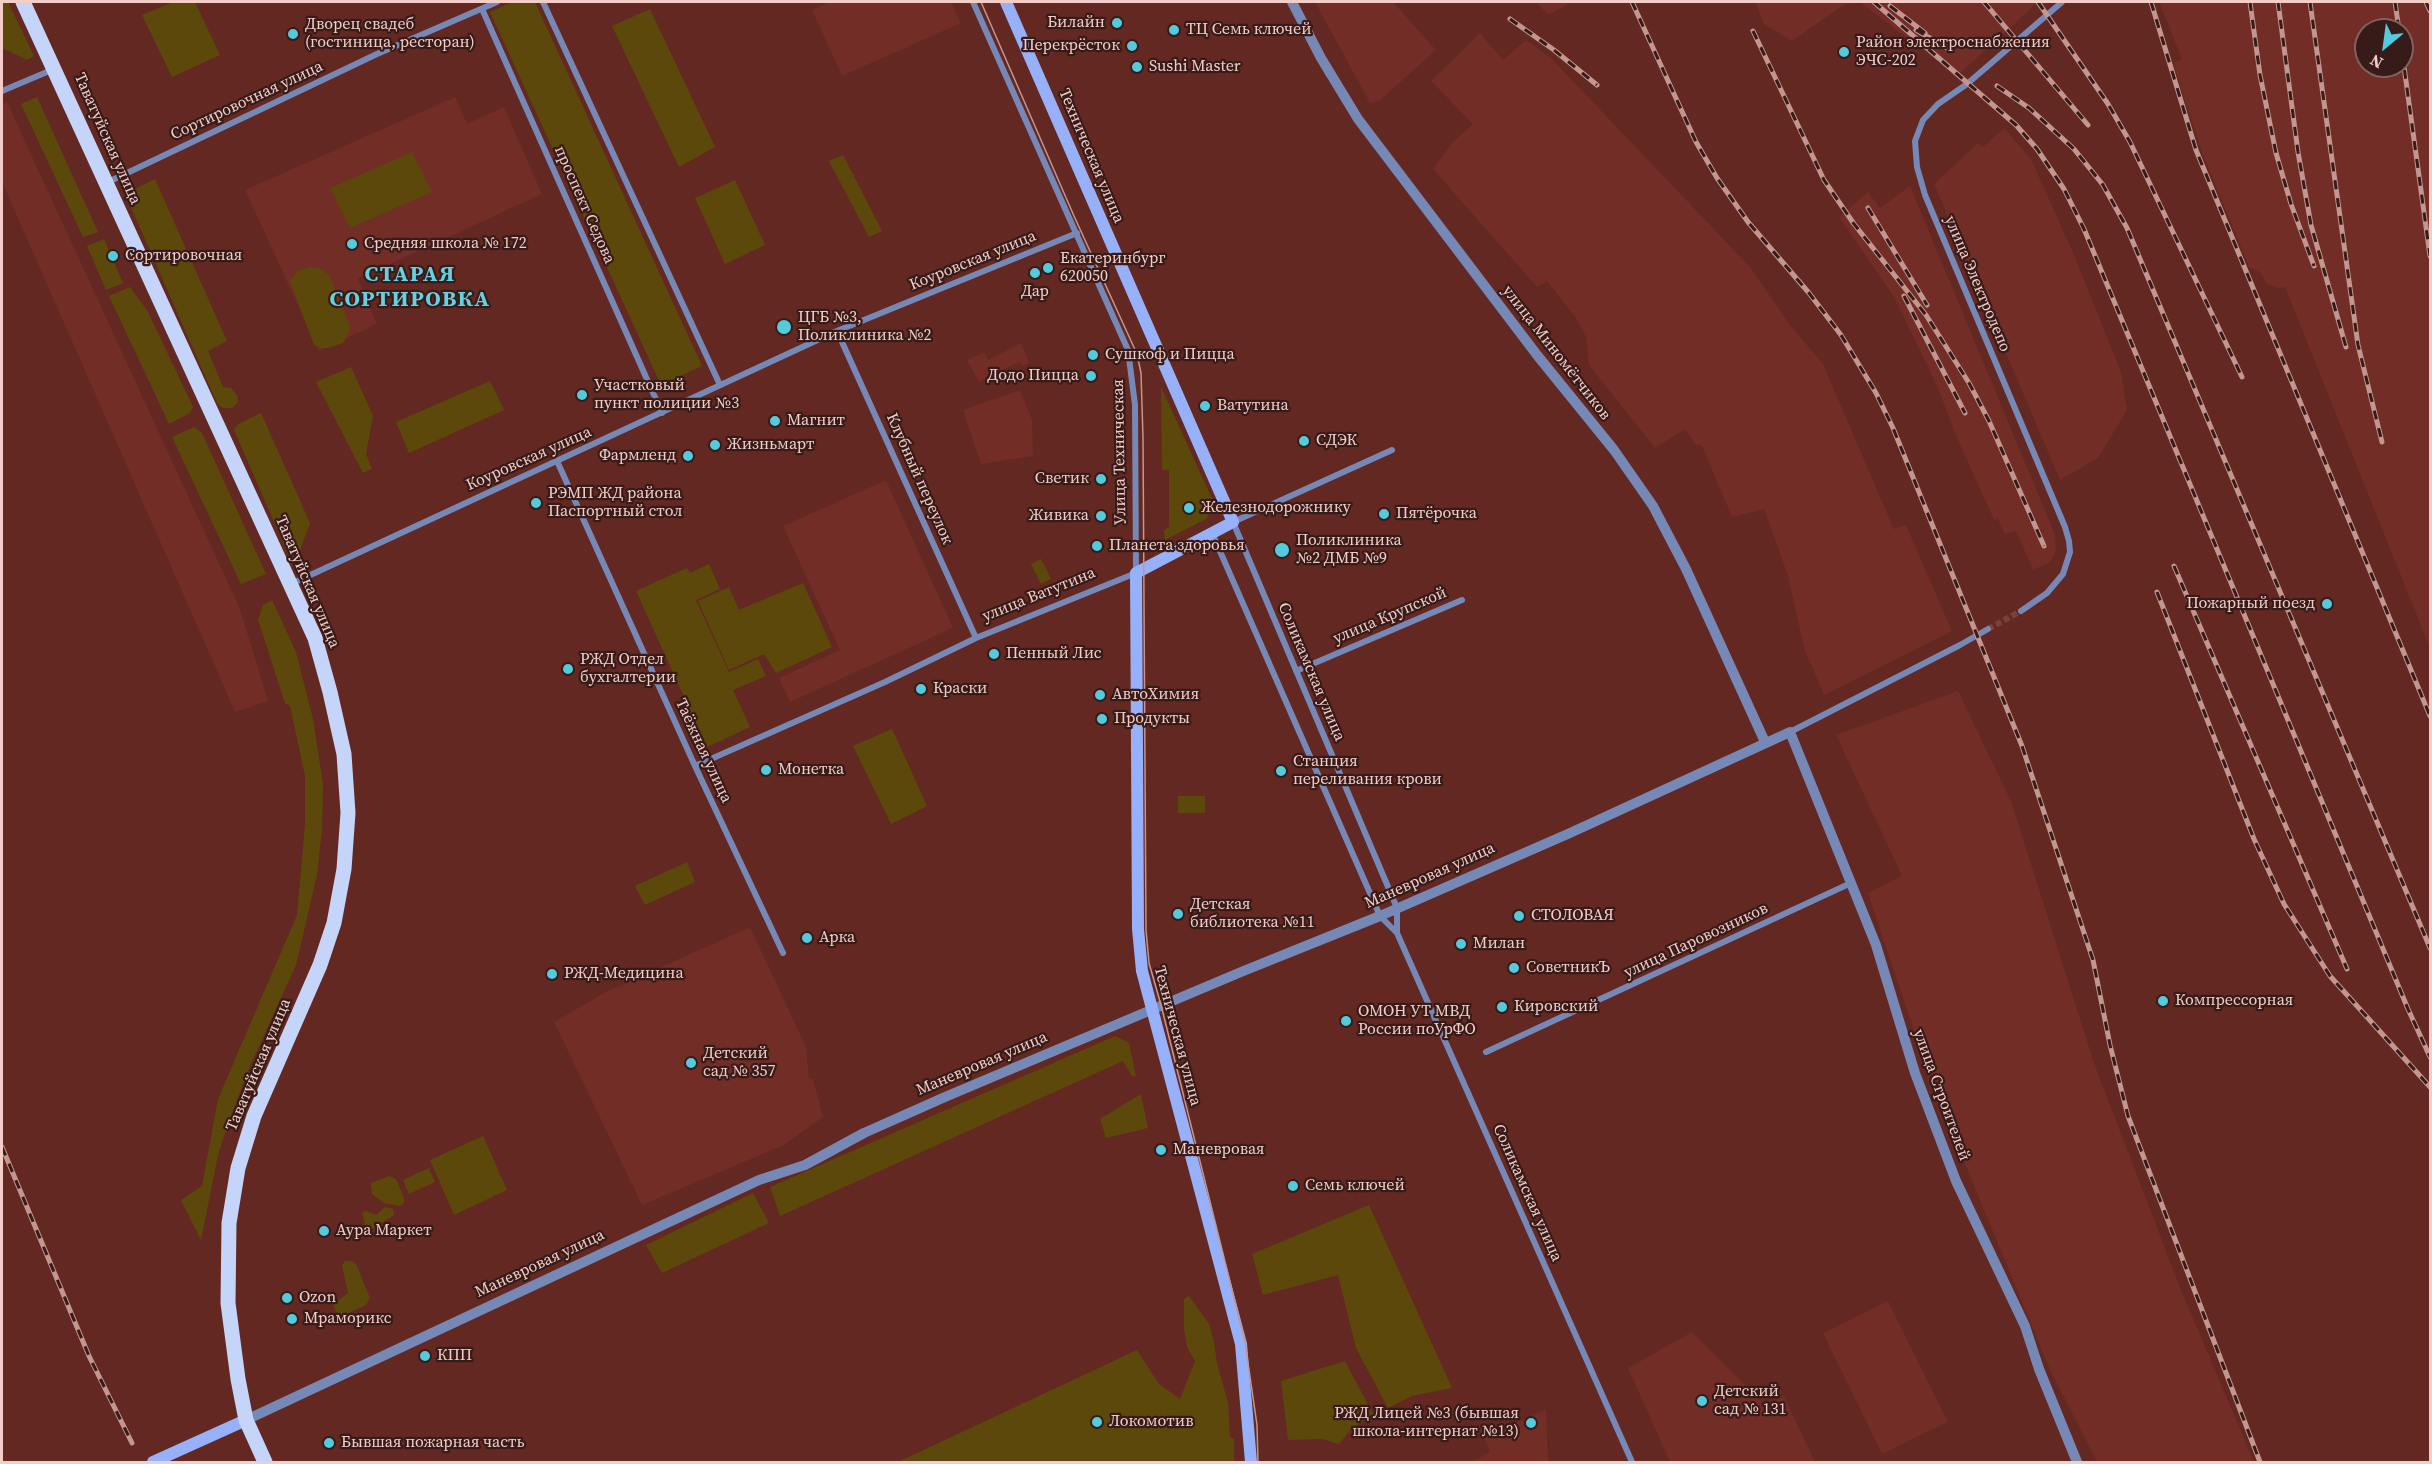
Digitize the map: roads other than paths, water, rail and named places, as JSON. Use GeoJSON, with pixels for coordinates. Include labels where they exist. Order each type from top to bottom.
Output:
{"type":"FeatureCollection","features":[{"type":"Feature","properties":{"kind":"main road","name":"Таватуйская улица"},"geometry":{"type":"LineString","coordinates":[[23,2],[315,638],[344,754],[348,813],[344,869],[334,923],[320,966],[255,1116],[238,1168],[233,1196],[227,1250],[228,1302],[246,1420],[265,1462]]}},
{"type":"Feature","properties":{"kind":"main road","name":"Техническая улица"},"geometry":{"type":"LineString","coordinates":[[1006,2],[1233,522]]}},
{"type":"Feature","properties":{"kind":"main road","name":"улица Ватутина"},"geometry":{"type":"LineString","coordinates":[[1136,573],[1233,522]]}},
{"type":"Feature","properties":{"kind":"main road","name":"Техническая улица"},"geometry":{"type":"LineString","coordinates":[[1136,573],[1138,929],[1142,971],[1241,1344],[1251,1462]]}},
{"type":"Feature","properties":{"kind":"main road","name":"Маневровая улица"},"geometry":{"type":"LineString","coordinates":[[153,1462],[246,1420]]}},
{"type":"Feature","properties":{"kind":"street","name":"Сортировочная улица"},"geometry":{"type":"LineString","coordinates":[[106,183],[377,54],[497,2]]}},
{"type":"Feature","properties":{"kind":"street"},"geometry":{"type":"LineString","coordinates":[[543,2],[720,385]]}},
{"type":"Feature","properties":{"kind":"street","name":"Улица Техническая"},"geometry":{"type":"LineString","coordinates":[[973,2],[1128,350],[1133,374],[1136,573]]}},
{"type":"Feature","properties":{"kind":"street","name":"улица Миномётчиков"},"geometry":{"type":"LineString","coordinates":[[1292,2],[1321,58],[1358,119],[1537,356],[1614,450],[1653,506],[1686,569],[1766,742]]}},
{"type":"Feature","properties":{"kind":"street","name":"улица Электродепо"},"geometry":{"type":"LineString","coordinates":[[2021,611],[2047,593],[2063,574],[2070,552],[2069,541],[2065,526],[1925,195],[1917,168],[1915,141],[1923,120],[1938,105],[1967,84],[2062,2]]}},
{"type":"Feature","properties":{"kind":"street","name":"проспект Седова"},"geometry":{"type":"LineString","coordinates":[[482,9],[662,412]]}},
{"type":"Feature","properties":{"kind":"street"},"geometry":{"type":"LineString","coordinates":[[2,91],[55,68]]}},
{"type":"Feature","properties":{"kind":"street","name":"Коуровская улица"},"geometry":{"type":"LineString","coordinates":[[290,584],[837,331],[1077,233]]}},
{"type":"Feature","properties":{"kind":"street","name":"Клубный переулок"},"geometry":{"type":"LineString","coordinates":[[837,331],[976,638]]}},
{"type":"Feature","properties":{"kind":"street","name":"улица Ватутина"},"geometry":{"type":"LineString","coordinates":[[1233,522],[1392,450]]}},
{"type":"Feature","properties":{"kind":"street","name":"Таёжная улица"},"geometry":{"type":"LineString","coordinates":[[557,461],[695,766],[783,953]]}},
{"type":"Feature","properties":{"kind":"street","name":"Соликамская улица"},"geometry":{"type":"LineString","coordinates":[[1233,522],[1397,908],[1397,933]]}},
{"type":"Feature","properties":{"kind":"street","name":"Соликамская улица"},"geometry":{"type":"LineString","coordinates":[[1212,533],[1380,916],[1397,933],[1632,1462]]}},
{"type":"Feature","properties":{"kind":"street","name":"улица Ватутина"},"geometry":{"type":"LineString","coordinates":[[695,766],[885,682],[976,638],[1136,573]]}},
{"type":"Feature","properties":{"kind":"street","name":"улица Крупской"},"geometry":{"type":"LineString","coordinates":[[1296,671],[1462,600]]}},
{"type":"Feature","properties":{"kind":"street","name":"Маневровая улица"},"geometry":{"type":"LineString","coordinates":[[246,1420],[759,1180],[805,1165],[864,1133],[1153,1009],[1380,916],[1570,833],[1790,732],[1988,629]]}},
{"type":"Feature","properties":{"kind":"street","name":"улица Строителей"},"geometry":{"type":"LineString","coordinates":[[1790,732],[1876,945],[1915,1073],[1956,1181],[2025,1326],[2039,1369],[2078,1462]]}},
{"type":"Feature","properties":{"kind":"street","name":"улица Паровозников"},"geometry":{"type":"LineString","coordinates":[[1486,1052],[1851,883]]}},
{"type":"Feature","properties":{"kind":"tunnel"},"geometry":{"type":"LineString","coordinates":[[1988,629],[2021,611]]}},
{"type":"Feature","properties":{"kind":"tram line"},"geometry":{"type":"LineString","coordinates":[[981,2],[1137,354],[1141,373],[1146,930],[1149,963],[1245,1342],[1257,1425],[1258,1462]]}},
{"type":"Feature","properties":{"kind":"railway"},"geometry":{"type":"LineString","coordinates":[[1632,2],[1696,142],[1717,178],[1748,222],[1809,293],[1841,335],[1876,393],[1893,428],[2022,746],[2093,960],[2110,1045],[2128,1116],[2260,1462]]}},
{"type":"Feature","properties":{"kind":"railway"},"geometry":{"type":"LineString","coordinates":[[1874,2],[2016,125],[2037,149],[2064,189],[2084,229],[2430,1057]]}},
{"type":"Feature","properties":{"kind":"railway"},"geometry":{"type":"LineString","coordinates":[[1984,2],[2088,125]]}},
{"type":"Feature","properties":{"kind":"railway"},"geometry":{"type":"LineString","coordinates":[[2038,2],[2108,104],[2130,142],[2242,377]]}},
{"type":"Feature","properties":{"kind":"railway"},"geometry":{"type":"LineString","coordinates":[[2151,2],[2196,150],[2430,716]]}},
{"type":"Feature","properties":{"kind":"railway"},"geometry":{"type":"LineString","coordinates":[[2250,2],[2260,75],[2276,153],[2291,204],[2314,266]]}},
{"type":"Feature","properties":{"kind":"railway"},"geometry":{"type":"LineString","coordinates":[[2278,2],[2298,152],[2311,225],[2346,347]]}},
{"type":"Feature","properties":{"kind":"railway"},"geometry":{"type":"LineString","coordinates":[[2310,2],[2358,345],[2382,442]]}},
{"type":"Feature","properties":{"kind":"railway"},"geometry":{"type":"LineString","coordinates":[[2395,2],[2397,18]]}},
{"type":"Feature","properties":{"kind":"railway"},"geometry":{"type":"LineString","coordinates":[[2426,2],[2430,11]]}},
{"type":"Feature","properties":{"kind":"railway"},"geometry":{"type":"LineString","coordinates":[[1890,6],[1925,33]]}},
{"type":"Feature","properties":{"kind":"railway"},"geometry":{"type":"LineString","coordinates":[[1510,19],[1554,50],[1597,85]]}},
{"type":"Feature","properties":{"kind":"railway"},"geometry":{"type":"LineString","coordinates":[[1916,30],[1947,48]]}},
{"type":"Feature","properties":{"kind":"railway"},"geometry":{"type":"LineString","coordinates":[[1753,31],[1824,180],[1854,224],[1926,315],[1969,383],[1989,421],[2044,546]]}},
{"type":"Feature","properties":{"kind":"railway"},"geometry":{"type":"LineString","coordinates":[[2406,78],[2430,256]]}},
{"type":"Feature","properties":{"kind":"railway"},"geometry":{"type":"LineString","coordinates":[[1997,86],[2029,108],[2074,149],[2103,185],[2127,228],[2430,948]]}},
{"type":"Feature","properties":{"kind":"railway"},"geometry":{"type":"LineString","coordinates":[[1868,208],[1927,305]]}},
{"type":"Feature","properties":{"kind":"railway"},"geometry":{"type":"LineString","coordinates":[[1904,296],[1965,413]]}},
{"type":"Feature","properties":{"kind":"railway"},"geometry":{"type":"LineString","coordinates":[[2174,566],[2347,969]]}},
{"type":"Feature","properties":{"kind":"railway"},"geometry":{"type":"LineString","coordinates":[[2157,592],[2254,839],[2284,904],[2330,976],[2430,1087]]}},
{"type":"Feature","properties":{"kind":"railway"},"geometry":{"type":"LineString","coordinates":[[2,1147],[89,1356],[132,1443]]}},
{"type":"Feature","properties":{"kind":"place","name":"Билайн"},"geometry":{"type":"Point","coordinates":[1117,23]}},
{"type":"Feature","properties":{"kind":"place","name":"ТЦ Семь ключей"},"geometry":{"type":"Point","coordinates":[1174,30]}},
{"type":"Feature","properties":{"kind":"place","name":"Дворец свадеб (гостиница, ресторан)"},"geometry":{"type":"Point","coordinates":[293,34]}},
{"type":"Feature","properties":{"kind":"place","name":"Перекрёсток"},"geometry":{"type":"Point","coordinates":[1132,46]}},
{"type":"Feature","properties":{"kind":"place","name":"Район электроснабжения ЭЧС-202"},"geometry":{"type":"Point","coordinates":[1844,52]}},
{"type":"Feature","properties":{"kind":"place","name":"Sushi Master"},"geometry":{"type":"Point","coordinates":[1137,67]}},
{"type":"Feature","properties":{"kind":"place","name":"Средняя школа № 172"},"geometry":{"type":"Point","coordinates":[352,244]}},
{"type":"Feature","properties":{"kind":"place","name":"Сортировочная"},"geometry":{"type":"Point","coordinates":[113,256]}},
{"type":"Feature","properties":{"kind":"place","name":"Екатеринбург 620050"},"geometry":{"type":"Point","coordinates":[1048,268]}},
{"type":"Feature","properties":{"kind":"place","name":"Дар"},"geometry":{"type":"Point","coordinates":[1035,273]}},
{"type":"Feature","properties":{"kind":"place","name":"ЦГБ №3, Поликлиника №2"},"geometry":{"type":"Point","coordinates":[784,327]}},
{"type":"Feature","properties":{"kind":"place","name":"Сушкоф и Пицца"},"geometry":{"type":"Point","coordinates":[1093,355]}},
{"type":"Feature","properties":{"kind":"place","name":"Додо Пицца"},"geometry":{"type":"Point","coordinates":[1091,376]}},
{"type":"Feature","properties":{"kind":"place","name":"Участковый пункт полиции №3"},"geometry":{"type":"Point","coordinates":[582,395]}},
{"type":"Feature","properties":{"kind":"place","name":"Ватутина"},"geometry":{"type":"Point","coordinates":[1205,406]}},
{"type":"Feature","properties":{"kind":"place","name":"Магнит"},"geometry":{"type":"Point","coordinates":[775,421]}},
{"type":"Feature","properties":{"kind":"place","name":"СДЭК"},"geometry":{"type":"Point","coordinates":[1304,441]}},
{"type":"Feature","properties":{"kind":"place","name":"Жизньмарт"},"geometry":{"type":"Point","coordinates":[715,445]}},
{"type":"Feature","properties":{"kind":"place","name":"Фармленд"},"geometry":{"type":"Point","coordinates":[688,456]}},
{"type":"Feature","properties":{"kind":"place","name":"Светик"},"geometry":{"type":"Point","coordinates":[1101,479]}},
{"type":"Feature","properties":{"kind":"place","name":"РЭМП ЖД района Паспортный стол"},"geometry":{"type":"Point","coordinates":[536,503]}},
{"type":"Feature","properties":{"kind":"place","name":"Железнодорожнику"},"geometry":{"type":"Point","coordinates":[1189,508]}},
{"type":"Feature","properties":{"kind":"place","name":"Пятёрочка"},"geometry":{"type":"Point","coordinates":[1384,514]}},
{"type":"Feature","properties":{"kind":"place","name":"Живика"},"geometry":{"type":"Point","coordinates":[1101,516]}},
{"type":"Feature","properties":{"kind":"place","name":"Планета здоровья"},"geometry":{"type":"Point","coordinates":[1097,546]}},
{"type":"Feature","properties":{"kind":"place","name":"Поликлиника №2 ДМБ №9"},"geometry":{"type":"Point","coordinates":[1282,550]}},
{"type":"Feature","properties":{"kind":"place","name":"Пожарный поезд"},"geometry":{"type":"Point","coordinates":[2327,604]}},
{"type":"Feature","properties":{"kind":"place","name":"Пенный Лис"},"geometry":{"type":"Point","coordinates":[994,654]}},
{"type":"Feature","properties":{"kind":"place","name":"РЖД Отдел бухгалтерии"},"geometry":{"type":"Point","coordinates":[568,669]}},
{"type":"Feature","properties":{"kind":"place","name":"Краски"},"geometry":{"type":"Point","coordinates":[921,689]}},
{"type":"Feature","properties":{"kind":"place","name":"АвтоХимия"},"geometry":{"type":"Point","coordinates":[1100,695]}},
{"type":"Feature","properties":{"kind":"place","name":"Продукты"},"geometry":{"type":"Point","coordinates":[1102,719]}},
{"type":"Feature","properties":{"kind":"place","name":"Монетка"},"geometry":{"type":"Point","coordinates":[766,770]}},
{"type":"Feature","properties":{"kind":"place","name":"Станция переливания крови"},"geometry":{"type":"Point","coordinates":[1281,771]}},
{"type":"Feature","properties":{"kind":"place","name":"Детская библиотека №11"},"geometry":{"type":"Point","coordinates":[1178,914]}},
{"type":"Feature","properties":{"kind":"place","name":"СТОЛОВАЯ"},"geometry":{"type":"Point","coordinates":[1519,916]}},
{"type":"Feature","properties":{"kind":"place","name":"Арка"},"geometry":{"type":"Point","coordinates":[807,938]}},
{"type":"Feature","properties":{"kind":"place","name":"Милан"},"geometry":{"type":"Point","coordinates":[1461,944]}},
{"type":"Feature","properties":{"kind":"place","name":"СоветникЪ"},"geometry":{"type":"Point","coordinates":[1514,968]}},
{"type":"Feature","properties":{"kind":"place","name":"РЖД-Медицина"},"geometry":{"type":"Point","coordinates":[552,974]}},
{"type":"Feature","properties":{"kind":"place","name":"Компрессорная"},"geometry":{"type":"Point","coordinates":[2163,1001]}},
{"type":"Feature","properties":{"kind":"place","name":"Кировский"},"geometry":{"type":"Point","coordinates":[1502,1007]}},
{"type":"Feature","properties":{"kind":"place","name":"ОМОН УТ МВД России поУрФО"},"geometry":{"type":"Point","coordinates":[1346,1021]}},
{"type":"Feature","properties":{"kind":"place","name":"Детский сад № 357"},"geometry":{"type":"Point","coordinates":[691,1063]}},
{"type":"Feature","properties":{"kind":"place","name":"Маневровая"},"geometry":{"type":"Point","coordinates":[1161,1150]}},
{"type":"Feature","properties":{"kind":"place","name":"Семь ключей"},"geometry":{"type":"Point","coordinates":[1293,1186]}},
{"type":"Feature","properties":{"kind":"place","name":"Аура Маркет"},"geometry":{"type":"Point","coordinates":[324,1231]}},
{"type":"Feature","properties":{"kind":"place","name":"Ozon"},"geometry":{"type":"Point","coordinates":[287,1298]}},
{"type":"Feature","properties":{"kind":"place","name":"Мраморикс"},"geometry":{"type":"Point","coordinates":[292,1319]}},
{"type":"Feature","properties":{"kind":"place","name":"КПП"},"geometry":{"type":"Point","coordinates":[425,1356]}},
{"type":"Feature","properties":{"kind":"place","name":"Детский сад № 131"},"geometry":{"type":"Point","coordinates":[1702,1401]}},
{"type":"Feature","properties":{"kind":"place","name":"Локомотив"},"geometry":{"type":"Point","coordinates":[1097,1422]}},
{"type":"Feature","properties":{"kind":"place","name":"РЖД Лицей №3 (бывшая школа-интернат №13)"},"geometry":{"type":"Point","coordinates":[1531,1423]}},
{"type":"Feature","properties":{"kind":"place","name":"Бывшая пожарная часть"},"geometry":{"type":"Point","coordinates":[329,1443]}},
{"type":"Feature","properties":{"kind":"district","name":"СТАРАЯ СОРТИРОВКА"},"geometry":{"type":"Point","coordinates":[410,288]}}]}
